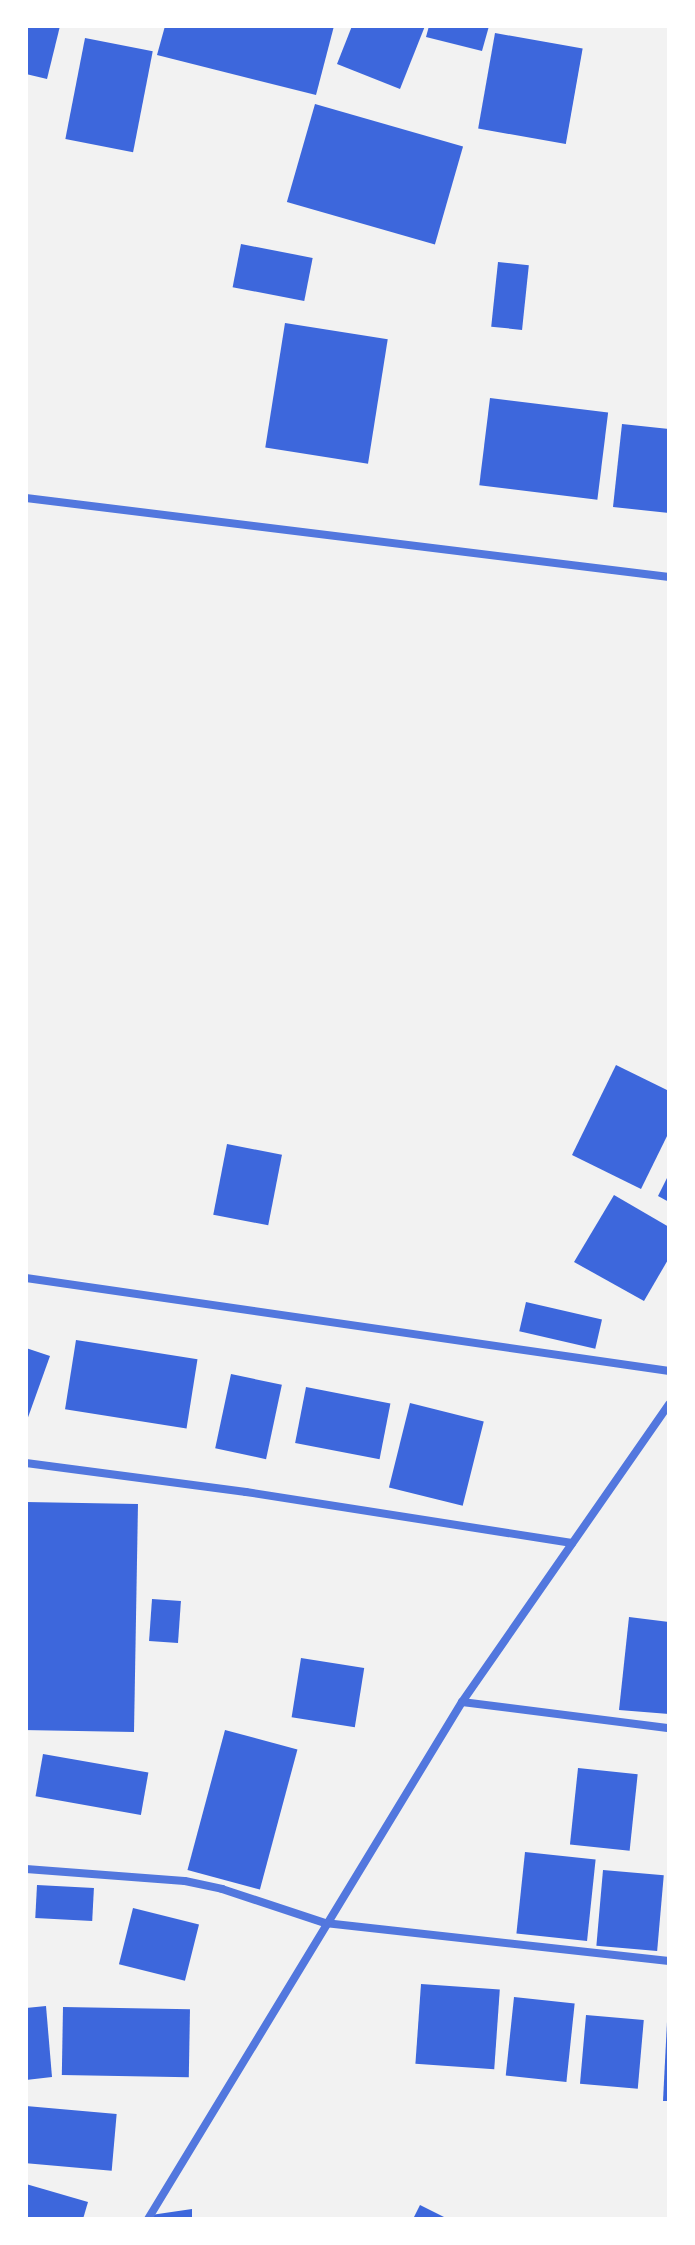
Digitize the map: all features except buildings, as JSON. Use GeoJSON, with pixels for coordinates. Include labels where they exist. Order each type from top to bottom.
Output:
{"type":"FeatureCollection","features":[{"type":"Feature","properties":{"kind":"street"},"geometry":{"type":"LineString","coordinates":[[26,498],[669,577]]}},
{"type":"Feature","properties":{"kind":"street"},"geometry":{"type":"LineString","coordinates":[[26,1278],[669,1371]]}},
{"type":"Feature","properties":{"kind":"street"},"geometry":{"type":"LineString","coordinates":[[148,2219],[462,1702],[669,1404]]}},
{"type":"Feature","properties":{"kind":"street"},"geometry":{"type":"LineString","coordinates":[[26,1463],[246,1492],[572,1543]]}},
{"type":"Feature","properties":{"kind":"street"},"geometry":{"type":"LineString","coordinates":[[462,1702],[669,1728]]}},
{"type":"Feature","properties":{"kind":"street"},"geometry":{"type":"LineString","coordinates":[[26,1869],[185,1881],[222,1889],[325,1923],[669,1961]]}}]}
